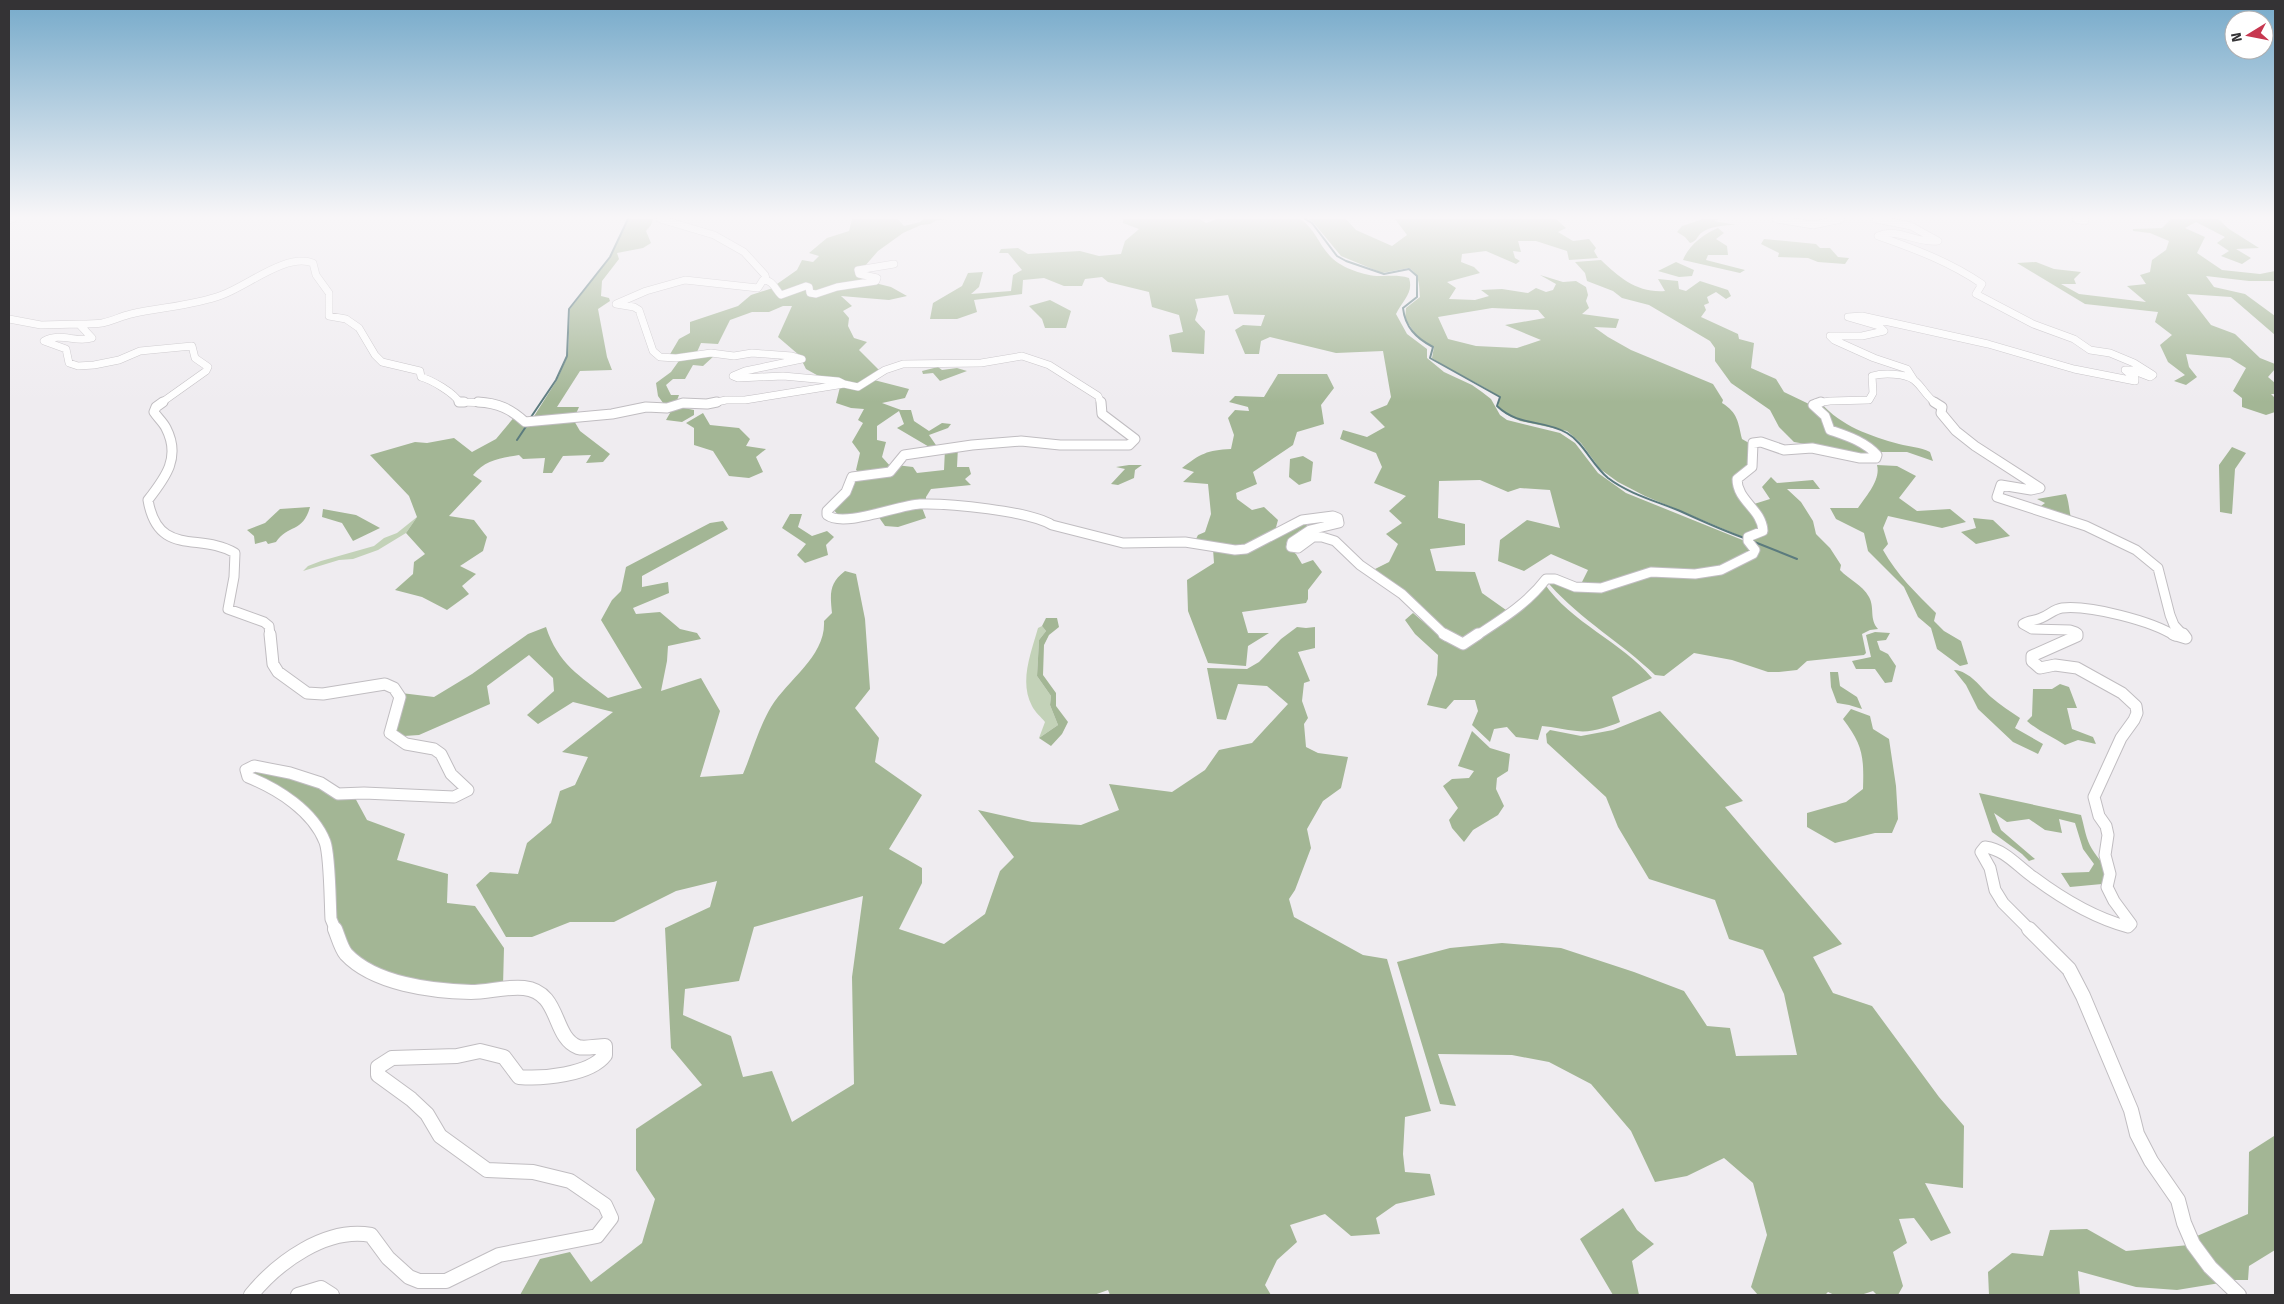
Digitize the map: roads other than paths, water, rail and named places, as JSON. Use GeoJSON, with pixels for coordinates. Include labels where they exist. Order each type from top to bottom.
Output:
{"type":"FeatureCollection","features":[{"type":"Feature","properties":{"kind":"street"},"geometry":{"type":"LineString","coordinates":[[9,320],[42,326],[102,323],[131,314],[180,306],[222,295],[255,280]]}},
{"type":"Feature","properties":{"kind":"street"},"geometry":{"type":"LineString","coordinates":[[322,280],[329,292],[329,316],[346,319],[349,324],[359,328],[375,355],[382,362],[420,371],[421,377],[431,380],[440,388],[454,395],[460,402],[479,401],[502,405],[519,415],[524,422],[612,414],[646,407],[667,408],[683,403],[707,404],[726,400],[745,400],[844,384]]}},
{"type":"Feature","properties":{"kind":"street"},"geometry":{"type":"LineString","coordinates":[[763,280],[758,288],[724,286],[706,281],[685,280],[646,291],[616,304],[634,307],[639,310],[653,350],[660,357],[676,358],[711,352],[734,356],[752,353],[792,356],[802,359],[741,372],[733,376],[738,378],[783,376],[838,381],[854,387],[866,385],[881,370],[900,365],[976,363],[1025,356],[1068,375],[1098,396],[1101,401],[1102,414],[1135,439],[1129,445],[1122,446],[1008,442],[904,455],[890,472],[852,477],[846,492],[827,512],[827,515],[832,518],[859,518],[899,507],[930,504],[1023,514],[1042,519],[1052,525],[1123,543],[1185,542],[1235,550],[1246,549],[1302,520],[1333,516],[1338,518],[1339,522],[1309,529],[1292,542],[1291,547],[1298,548],[1313,537],[1332,538],[1359,565],[1406,598],[1440,631],[1455,642],[1463,644],[1512,612],[1537,591],[1546,579],[1555,579],[1575,587],[1601,588],[1651,572],[1695,574],[1721,570],[1753,554],[1755,550],[1748,541],[1748,537],[1763,531],[1764,524],[1752,504],[1738,493],[1736,486],[1737,479],[1751,470],[1754,463],[1753,443],[1761,442],[1784,450],[1812,448],[1869,459],[1876,458],[1877,455],[1874,451],[1866,446],[1830,430],[1824,416],[1813,405],[1819,401],[1856,402],[1869,400],[1873,393],[1872,376],[1876,374],[1892,374],[1914,380]]}},
{"type":"Feature","properties":{"kind":"street"},"geometry":{"type":"LineString","coordinates":[[769,280],[772,281],[781,295],[806,286],[809,287],[810,293],[817,294],[834,287],[878,280]]}},
{"type":"Feature","properties":{"kind":"street"},"geometry":{"type":"LineString","coordinates":[[1976,280],[1982,284],[1976,294],[2033,324],[2074,339],[2090,350],[2110,354],[2134,363],[2154,376],[2150,377],[2132,370],[2125,370],[2135,378],[2135,381],[2086,372],[1988,344],[1862,316],[1848,317],[1879,326],[1884,331],[1862,336],[1830,336],[1834,340],[1874,358],[1907,369],[1925,395],[1942,407],[1941,414],[1956,430],[1983,453],[2040,488],[2034,490],[2013,485],[2001,485],[1997,497],[2103,534],[2136,550],[2158,568],[2170,616],[2174,625],[2186,638],[2176,637],[2164,628],[2071,607],[2056,609],[2041,618],[2023,624],[2028,629],[2034,630],[2068,628],[2076,632],[2078,636],[2032,656],[2034,664],[2040,668],[2055,665],[2076,668],[2122,693],[2136,706],[2137,713],[2134,720],[2118,744],[2094,797],[2099,816],[2106,826],[2108,835],[2105,855],[2110,874],[2107,887],[2114,901],[2131,924],[2128,927],[2118,925],[2072,902],[2031,877],[1993,847],[1985,847],[1981,852],[1990,868],[1995,890],[2003,903],[2069,969],[2083,996],[2128,1102],[2137,1134],[2151,1161],[2178,1200],[2184,1223],[2193,1244],[2210,1267],[2239,1295]]}},
{"type":"Feature","properties":{"kind":"street"},"geometry":{"type":"LineString","coordinates":[[79,324],[92,338],[83,340],[52,337],[44,340],[66,348],[69,363],[78,366],[106,363],[140,351],[192,346],[195,358],[208,367],[206,371],[156,408],[154,412],[167,428],[174,451],[173,465],[148,500],[148,507],[160,530],[166,537],[177,542],[215,543],[228,546],[235,552],[234,577],[228,609],[234,614],[262,619],[269,626],[273,664],[278,672],[307,693],[323,694],[350,691],[385,684],[394,688],[400,697],[390,733],[406,744],[434,749],[441,754],[451,774],[468,790],[454,797],[364,793],[338,794],[321,783],[290,773],[254,766],[246,770],[248,777],[265,784],[289,800],[315,823],[326,844],[331,919],[345,954],[373,973],[398,983],[423,989],[472,992],[523,988],[536,991],[548,999],[568,1039],[579,1047],[605,1046],[605,1055],[597,1064],[538,1079],[519,1077],[504,1057],[480,1051],[457,1056],[392,1058],[378,1067],[378,1075],[411,1099],[427,1114],[440,1136],[488,1170],[533,1172],[570,1181],[605,1205],[611,1218],[597,1236],[499,1255],[446,1281],[420,1281],[409,1277],[388,1258],[371,1235],[352,1232],[329,1239],[301,1253],[274,1271],[251,1295]]}},
{"type":"Feature","properties":{"kind":"street"},"geometry":{"type":"LineString","coordinates":[[298,1295],[321,1288],[332,1295]]}},
{"type":"Feature","properties":{"kind":"waterway"},"geometry":{"type":"LineString","coordinates":[[529,420],[556,380],[567,356],[569,309],[592,280]]}},
{"type":"Feature","properties":{"kind":"waterway"},"geometry":{"type":"LineString","coordinates":[[1417,280],[1417,297],[1403,308],[1404,315],[1412,331],[1421,340],[1433,347],[1430,358],[1500,397],[1497,406],[1505,413],[1522,420],[1558,429],[1573,437],[1602,473],[1616,484],[1643,497],[1747,539]]}},
{"type":"Feature","properties":{"kind":"waterway"},"geometry":{"type":"LineString","coordinates":[[517,440],[527,425]]}},
{"type":"Feature","properties":{"kind":"waterway"},"geometry":{"type":"LineString","coordinates":[[1752,541],[1797,559]]}}]}
